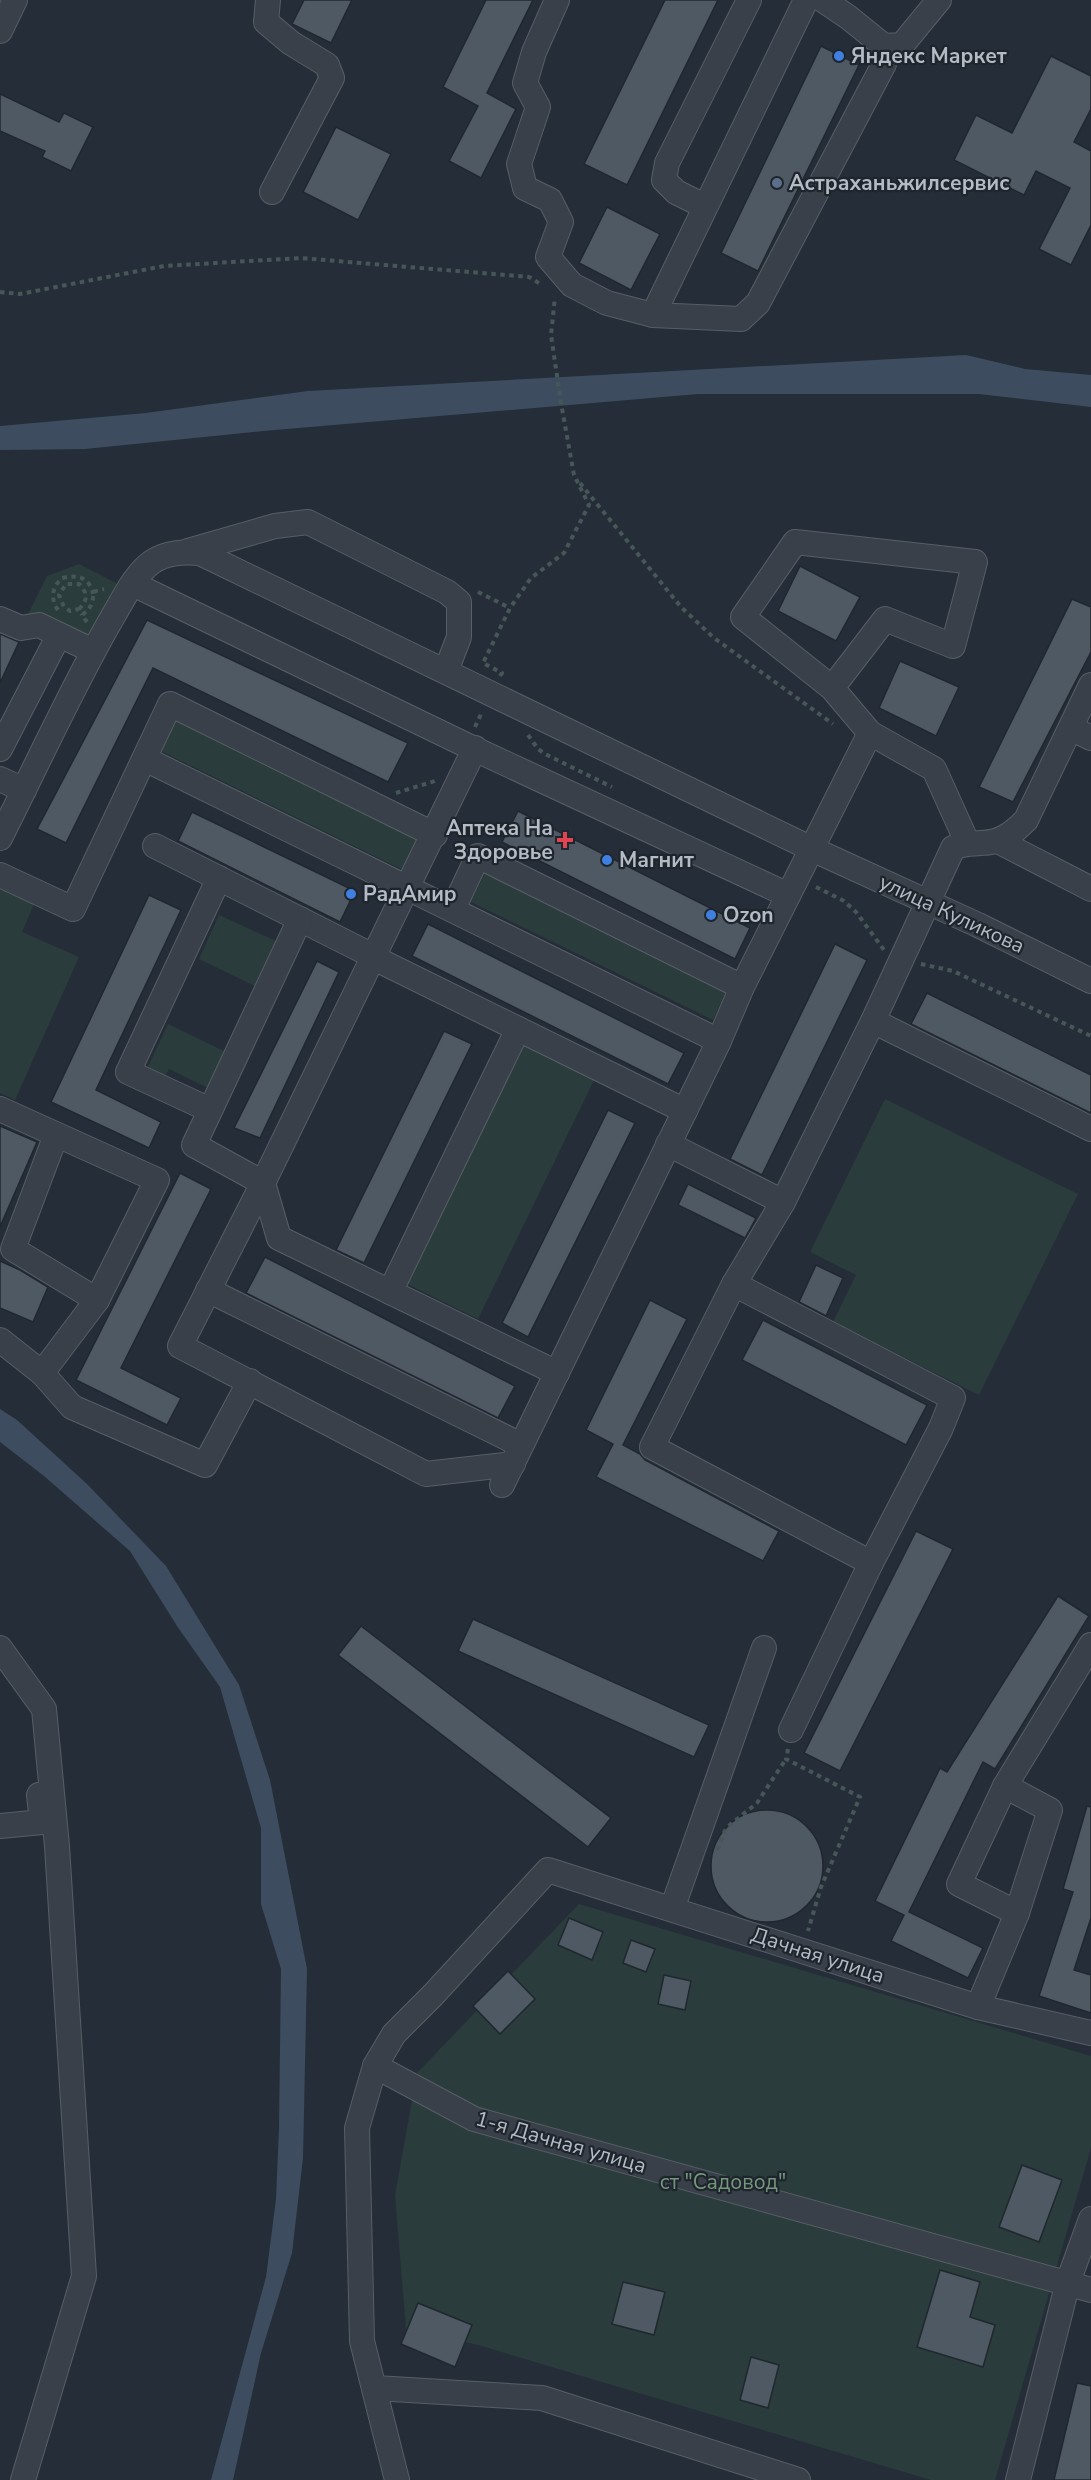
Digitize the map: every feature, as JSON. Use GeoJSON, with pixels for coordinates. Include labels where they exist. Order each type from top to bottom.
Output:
{"type":"FeatureCollection","features":[{"type":"Feature","properties":{"kind":"street"},"geometry":{"type":"LineString","coordinates":[[0,31],[15,0]]}},
{"type":"Feature","properties":{"kind":"street"},"geometry":{"type":"LineString","coordinates":[[268,0],[266,22],[291,43],[327,65],[332,78],[272,192]]}},
{"type":"Feature","properties":{"kind":"street"},"geometry":{"type":"LineString","coordinates":[[557,0],[534,52],[525,83],[538,107],[519,164],[525,188],[550,200],[561,222],[548,258],[572,285],[607,303],[653,315],[741,319],[758,303],[884,64],[884,46]]}},
{"type":"Feature","properties":{"kind":"street"},"geometry":{"type":"LineString","coordinates":[[704,206],[676,192],[664,180],[667,163],[749,0]]}},
{"type":"Feature","properties":{"kind":"street"},"geometry":{"type":"LineString","coordinates":[[653,315],[806,0]]}},
{"type":"Feature","properties":{"kind":"street"},"geometry":{"type":"LineString","coordinates":[[823,0],[884,46],[902,45],[939,0]]}},
{"type":"Feature","properties":{"kind":"street"},"geometry":{"type":"LineString","coordinates":[[0,838],[93,651],[122,585],[151,563],[174,553],[186,552],[275,526],[308,522],[447,592],[459,602],[459,637],[446,671]]}},
{"type":"Feature","properties":{"kind":"street"},"geometry":{"type":"LineString","coordinates":[[832,688],[885,619],[953,646],[975,562],[795,542],[743,617],[832,688],[870,733],[934,769],[967,842]]}},
{"type":"Feature","properties":{"kind":"street","name":"улица Куликова"},"geometry":{"type":"LineString","coordinates":[[186,552],[212,557],[812,849],[978,925],[1091,981]]}},
{"type":"Feature","properties":{"kind":"street"},"geometry":{"type":"LineString","coordinates":[[122,585],[788,895]]}},
{"type":"Feature","properties":{"kind":"street"},"geometry":{"type":"LineString","coordinates":[[0,619],[21,628],[39,625],[93,651]]}},
{"type":"Feature","properties":{"kind":"street"},"geometry":{"type":"LineString","coordinates":[[0,749],[59,635]]}},
{"type":"Feature","properties":{"kind":"street"},"geometry":{"type":"LineString","coordinates":[[871,1563],[652,1447],[734,1284],[783,1202],[873,1021],[953,848],[967,842],[998,841],[1013,833],[1026,820],[1081,733],[1091,685]]}},
{"type":"Feature","properties":{"kind":"street"},"geometry":{"type":"LineString","coordinates":[[0,875],[73,909],[170,704],[435,835]]}},
{"type":"Feature","properties":{"kind":"street"},"geometry":{"type":"LineString","coordinates":[[502,1485],[719,1041],[742,987],[870,733]]}},
{"type":"Feature","properties":{"kind":"street"},"geometry":{"type":"LineString","coordinates":[[471,747],[464,772],[435,835],[180,1346],[426,1474],[517,1455]]}},
{"type":"Feature","properties":{"kind":"street"},"geometry":{"type":"LineString","coordinates":[[145,759],[719,1041]]}},
{"type":"Feature","properties":{"kind":"street"},"geometry":{"type":"LineString","coordinates":[[0,779],[24,790]]}},
{"type":"Feature","properties":{"kind":"street"},"geometry":{"type":"LineString","coordinates":[[998,841],[1091,888]]}},
{"type":"Feature","properties":{"kind":"street"},"geometry":{"type":"LineString","coordinates":[[155,846],[685,1111]]}},
{"type":"Feature","properties":{"kind":"street"},"geometry":{"type":"LineString","coordinates":[[453,909],[478,856],[742,987]]}},
{"type":"Feature","properties":{"kind":"street"},"geometry":{"type":"LineString","coordinates":[[210,1110],[128,1072],[219,878]]}},
{"type":"Feature","properties":{"kind":"street"},"geometry":{"type":"LineString","coordinates":[[300,919],[194,1145],[263,1183],[279,1238],[557,1373]]}},
{"type":"Feature","properties":{"kind":"street"},"geometry":{"type":"LineString","coordinates":[[873,1021],[1091,1129]]}},
{"type":"Feature","properties":{"kind":"street"},"geometry":{"type":"LineString","coordinates":[[390,1292],[518,1029]]}},
{"type":"Feature","properties":{"kind":"street"},"geometry":{"type":"LineString","coordinates":[[0,1109],[157,1180],[97,1300],[42,1373]]}},
{"type":"Feature","properties":{"kind":"street"},"geometry":{"type":"LineString","coordinates":[[56,1135],[13,1249],[97,1300]]}},
{"type":"Feature","properties":{"kind":"street"},"geometry":{"type":"LineString","coordinates":[[669,1144],[783,1202]]}},
{"type":"Feature","properties":{"kind":"street"},"geometry":{"type":"LineString","coordinates":[[734,1284],[953,1398],[941,1428],[871,1563],[791,1730]]}},
{"type":"Feature","properties":{"kind":"street"},"geometry":{"type":"LineString","coordinates":[[208,1290],[517,1455]]}},
{"type":"Feature","properties":{"kind":"street"},"geometry":{"type":"LineString","coordinates":[[0,1340],[42,1373],[72,1407],[205,1465],[250,1381]]}},
{"type":"Feature","properties":{"kind":"street"},"geometry":{"type":"LineString","coordinates":[[1017,1912],[959,1884],[1005,1786],[1091,1645]]}},
{"type":"Feature","properties":{"kind":"street"},"geometry":{"type":"LineString","coordinates":[[0,1648],[44,1709],[57,1846],[84,2276],[22,2480]]}},
{"type":"Feature","properties":{"kind":"street"},"geometry":{"type":"LineString","coordinates":[[672,1909],[764,1648]]}},
{"type":"Feature","properties":{"kind":"street"},"geometry":{"type":"LineString","coordinates":[[0,1826],[42,1822],[33,1744]]}},
{"type":"Feature","properties":{"kind":"street"},"geometry":{"type":"LineString","coordinates":[[978,2007],[1017,1912],[1050,1810],[1005,1786]]}},
{"type":"Feature","properties":{"kind":"street","name":"Дачная улица"},"geometry":{"type":"LineString","coordinates":[[375,2066],[394,2034],[548,1870],[802,1949],[978,2007],[1091,2033]]}},
{"type":"Feature","properties":{"kind":"street"},"geometry":{"type":"LineString","coordinates":[[375,2066],[357,2128],[362,2341],[397,2480]]}},
{"type":"Feature","properties":{"kind":"street","name":"1-я Дачная улица"},"geometry":{"type":"LineString","coordinates":[[375,2066],[474,2119],[1091,2290]]}},
{"type":"Feature","properties":{"kind":"street"},"geometry":{"type":"LineString","coordinates":[[1018,2480],[1068,2282],[1091,2218]]}},
{"type":"Feature","properties":{"kind":"street"},"geometry":{"type":"LineString","coordinates":[[375,2388],[542,2398],[798,2480]]}},
{"type":"Feature","properties":{"kind":"path"},"geometry":{"type":"LineString","coordinates":[[0,292],[20,294],[165,266],[301,258],[530,277],[547,287]]}},
{"type":"Feature","properties":{"kind":"path"},"geometry":{"type":"LineString","coordinates":[[471,747],[491,694],[502,673],[483,663],[510,608],[531,578],[564,553],[589,505],[573,475],[551,335],[556,293]]}},
{"type":"Feature","properties":{"kind":"path"},"geometry":{"type":"LineString","coordinates":[[573,475],[681,607],[714,638],[836,726]]}},
{"type":"Feature","properties":{"kind":"path"},"geometry":{"type":"LineString","coordinates":[[79,584],[82,577]]}},
{"type":"Feature","properties":{"kind":"path"},"geometry":{"type":"LineString","coordinates":[[82,577],[89,583],[93,592],[93,603],[90,609],[82,615],[74,618],[64,616],[52,602],[53,590],[62,578],[82,577]]}},
{"type":"Feature","properties":{"kind":"path"},"geometry":{"type":"LineString","coordinates":[[62,578],[66,584]]}},
{"type":"Feature","properties":{"kind":"path"},"geometry":{"type":"LineString","coordinates":[[66,584],[79,584]]}},
{"type":"Feature","properties":{"kind":"path"},"geometry":{"type":"LineString","coordinates":[[66,584],[61,591],[60,599],[64,607],[70,611],[80,609],[85,603],[86,593],[79,584]]}},
{"type":"Feature","properties":{"kind":"path"},"geometry":{"type":"LineString","coordinates":[[86,593],[122,585]]}},
{"type":"Feature","properties":{"kind":"path"},"geometry":{"type":"LineString","coordinates":[[467,587],[510,608]]}},
{"type":"Feature","properties":{"kind":"path"},"geometry":{"type":"LineString","coordinates":[[52,602],[60,599]]}},
{"type":"Feature","properties":{"kind":"path"},"geometry":{"type":"LineString","coordinates":[[80,609],[88,624]]}},
{"type":"Feature","properties":{"kind":"path"},"geometry":{"type":"LineString","coordinates":[[368,802],[464,772]]}},
{"type":"Feature","properties":{"kind":"path"},"geometry":{"type":"LineString","coordinates":[[713,1861],[726,1828],[758,1803],[786,1759],[791,1730]]}},
{"type":"Feature","properties":{"kind":"path"},"geometry":{"type":"LineString","coordinates":[[786,1759],[860,1797],[821,1887],[802,1949]]}},
{"type":"Feature","properties":{"kind":"green space"},"geometry":{"type":"Polygon","coordinates":[[[79,564],[116,583],[123,600],[93,651],[21,628],[47,576],[79,564]]]}},
{"type":"Feature","properties":{"kind":"green space"},"geometry":{"type":"Polygon","coordinates":[[[174,718],[421,840],[405,871],[159,750],[174,718]]]}},
{"type":"Feature","properties":{"kind":"green space"},"geometry":{"type":"Polygon","coordinates":[[[485,873],[726,992],[713,1020],[471,902],[485,873]]]}},
{"type":"Feature","properties":{"kind":"green space"},"geometry":{"type":"Polygon","coordinates":[[[0,889],[34,904],[22,932],[79,957],[15,1100],[0,1093],[0,889]]]}},
{"type":"Feature","properties":{"kind":"green space"},"geometry":{"type":"Polygon","coordinates":[[[219,915],[278,942],[257,987],[199,959],[219,915]]]}},
{"type":"Feature","properties":{"kind":"green space"},"geometry":{"type":"Polygon","coordinates":[[[168,1024],[230,1054],[212,1090],[169,1069],[163,1080],[146,1071],[168,1024]]]}},
{"type":"Feature","properties":{"kind":"green space"},"geometry":{"type":"Polygon","coordinates":[[[519,1039],[596,1076],[478,1319],[401,1281],[519,1039]]]}},
{"type":"Feature","properties":{"kind":"green space"},"geometry":{"type":"Polygon","coordinates":[[[885,1099],[1078,1194],[979,1395],[833,1322],[856,1275],[810,1252],[885,1099]]]}},
{"type":"Feature","properties":{"kind":"green space","name":"ст \"Садовод\""},"geometry":{"type":"Polygon","coordinates":[[[579,1904],[1091,2056],[1091,2148],[995,2480],[931,2480],[478,2345],[406,2329],[395,2195],[417,2073],[579,1904]]]}},
{"type":"Feature","properties":{"kind":"water"},"geometry":{"type":"Polygon","coordinates":[[[966,355],[1025,369],[1091,375],[1091,407],[979,394],[698,394],[263,431],[85,449],[0,450],[0,426],[146,413],[308,391],[966,355]]]}},
{"type":"Feature","properties":{"kind":"water"},"geometry":{"type":"Polygon","coordinates":[[[0,1409],[17,1420],[87,1484],[166,1566],[239,1685],[270,1780],[307,1969],[303,2158],[292,2253],[261,2353],[233,2480],[211,2480],[266,2277],[276,2199],[281,1969],[261,1904],[261,1828],[220,1687],[177,1626],[130,1551],[44,1476],[0,1442],[0,1409]]]}},
{"type":"Feature","properties":{"kind":"building"},"geometry":{"type":"Polygon","coordinates":[[[304,0],[352,0],[331,43],[292,24],[304,0]]]}},
{"type":"Feature","properties":{"kind":"building"},"geometry":{"type":"Polygon","coordinates":[[[486,0],[533,0],[487,93],[516,109],[481,178],[449,161],[478,106],[443,87],[486,0]]]}},
{"type":"Feature","properties":{"kind":"building"},"geometry":{"type":"Polygon","coordinates":[[[665,0],[718,0],[627,185],[584,164],[665,0]]]}},
{"type":"Feature","properties":{"kind":"building"},"geometry":{"type":"Polygon","coordinates":[[[821,46],[859,65],[758,271],[721,253],[821,46]]]}},
{"type":"Feature","properties":{"kind":"building"},"geometry":{"type":"Polygon","coordinates":[[[1051,56],[1091,76],[1091,109],[1074,142],[1091,151],[1091,225],[1071,265],[1039,249],[1070,188],[1036,171],[1024,195],[954,160],[976,115],[1012,133],[1051,56]]]}},
{"type":"Feature","properties":{"kind":"building"},"geometry":{"type":"Polygon","coordinates":[[[0,94],[59,122],[64,113],[93,127],[71,171],[42,157],[45,151],[0,131],[0,94]]]}},
{"type":"Feature","properties":{"kind":"building"},"geometry":{"type":"Polygon","coordinates":[[[336,127],[391,154],[358,220],[303,192],[336,127]]]}},
{"type":"Feature","properties":{"kind":"building"},"geometry":{"type":"Polygon","coordinates":[[[607,207],[660,234],[631,290],[579,263],[607,207]]]}},
{"type":"Feature","properties":{"kind":"building"},"geometry":{"type":"Polygon","coordinates":[[[800,566],[860,597],[836,641],[778,611],[800,566]]]}},
{"type":"Feature","properties":{"kind":"building"},"geometry":{"type":"Polygon","coordinates":[[[1072,599],[1091,607],[1091,652],[1013,802],[979,787],[1072,599]]]}},
{"type":"Feature","properties":{"kind":"building"},"geometry":{"type":"Polygon","coordinates":[[[147,620],[408,743],[388,782],[153,668],[66,843],[37,829],[147,620]]]}},
{"type":"Feature","properties":{"kind":"building"},"geometry":{"type":"Polygon","coordinates":[[[0,634],[19,642],[0,683],[0,634]]]}},
{"type":"Feature","properties":{"kind":"building"},"geometry":{"type":"Polygon","coordinates":[[[900,661],[959,687],[936,736],[879,708],[900,661]]]}},
{"type":"Feature","properties":{"kind":"building"},"geometry":{"type":"Polygon","coordinates":[[[518,811],[750,928],[735,959],[502,842],[518,811]]]}},
{"type":"Feature","properties":{"kind":"building"},"geometry":{"type":"Polygon","coordinates":[[[192,812],[355,891],[340,922],[178,841],[192,812]]]}},
{"type":"Feature","properties":{"kind":"building"},"geometry":{"type":"Polygon","coordinates":[[[149,895],[181,910],[96,1090],[161,1122],[149,1148],[51,1102],[149,895]]]}},
{"type":"Feature","properties":{"kind":"building"},"geometry":{"type":"Polygon","coordinates":[[[428,924],[684,1053],[668,1084],[412,956],[428,924]]]}},
{"type":"Feature","properties":{"kind":"building"},"geometry":{"type":"Polygon","coordinates":[[[835,944],[867,960],[762,1175],[730,1159],[835,944]]]}},
{"type":"Feature","properties":{"kind":"building"},"geometry":{"type":"Polygon","coordinates":[[[317,961],[339,972],[260,1138],[234,1128],[317,961]]]}},
{"type":"Feature","properties":{"kind":"building"},"geometry":{"type":"Polygon","coordinates":[[[927,993],[1091,1075],[1091,1113],[911,1024],[927,993]]]}},
{"type":"Feature","properties":{"kind":"building"},"geometry":{"type":"Polygon","coordinates":[[[444,1031],[472,1044],[364,1263],[336,1250],[444,1031]]]}},
{"type":"Feature","properties":{"kind":"building"},"geometry":{"type":"Polygon","coordinates":[[[608,1110],[635,1123],[528,1337],[502,1323],[608,1110]]]}},
{"type":"Feature","properties":{"kind":"building"},"geometry":{"type":"Polygon","coordinates":[[[0,1126],[37,1142],[0,1227],[0,1126]]]}},
{"type":"Feature","properties":{"kind":"building"},"geometry":{"type":"Polygon","coordinates":[[[180,1173],[211,1189],[121,1368],[181,1398],[167,1425],[76,1380],[180,1173]]]}},
{"type":"Feature","properties":{"kind":"building"},"geometry":{"type":"Polygon","coordinates":[[[688,1184],[756,1218],[745,1238],[678,1205],[688,1184]]]}},
{"type":"Feature","properties":{"kind":"building"},"geometry":{"type":"Polygon","coordinates":[[[265,1257],[515,1386],[498,1418],[246,1293],[265,1257]]]}},
{"type":"Feature","properties":{"kind":"building"},"geometry":{"type":"Polygon","coordinates":[[[0,1261],[48,1287],[33,1322],[0,1308],[0,1261]]]}},
{"type":"Feature","properties":{"kind":"building"},"geometry":{"type":"Polygon","coordinates":[[[816,1265],[843,1278],[826,1316],[799,1302],[816,1265]]]}},
{"type":"Feature","properties":{"kind":"building"},"geometry":{"type":"Polygon","coordinates":[[[650,1300],[687,1319],[623,1445],[640,1454],[645,1460],[779,1531],[763,1561],[596,1477],[613,1444],[586,1430],[650,1300]]]}},
{"type":"Feature","properties":{"kind":"building"},"geometry":{"type":"Polygon","coordinates":[[[763,1320],[927,1405],[906,1445],[742,1360],[763,1320]]]}},
{"type":"Feature","properties":{"kind":"building"},"geometry":{"type":"Polygon","coordinates":[[[916,1531],[953,1549],[840,1771],[804,1753],[916,1531]]]}},
{"type":"Feature","properties":{"kind":"building"},"geometry":{"type":"Polygon","coordinates":[[[1058,1596],[1089,1616],[995,1769],[983,1762],[909,1912],[983,1948],[968,1978],[891,1941],[904,1915],[875,1901],[940,1768],[947,1772],[1058,1596]]]}},
{"type":"Feature","properties":{"kind":"building"},"geometry":{"type":"Polygon","coordinates":[[[473,1619],[709,1725],[694,1757],[458,1651],[473,1619]]]}},
{"type":"Feature","properties":{"kind":"building"},"geometry":{"type":"Polygon","coordinates":[[[361,1626],[611,1818],[588,1847],[338,1655],[361,1626]]]}},
{"type":"Feature","properties":{"kind":"building"},"geometry":{"type":"Polygon","coordinates":[[[1087,1806],[1091,1807],[1091,1918],[1074,1970],[1091,1975],[1091,2013],[1039,1996],[1073,1892],[1063,1889],[1087,1806]]]}},
{"type":"Feature","properties":{"kind":"building"},"geometry":{"type":"Polygon","coordinates":[[[767,1810],[788,1815],[806,1827],[818,1845],[823,1866],[818,1887],[806,1905],[788,1917],[767,1922],[746,1917],[728,1905],[716,1887],[711,1866],[716,1845],[728,1827],[746,1815],[767,1810]]]}},
{"type":"Feature","properties":{"kind":"building"},"geometry":{"type":"Polygon","coordinates":[[[569,1918],[603,1932],[592,1960],[558,1945],[569,1918]]]}},
{"type":"Feature","properties":{"kind":"building"},"geometry":{"type":"Polygon","coordinates":[[[631,1940],[655,1949],[646,1972],[623,1963],[631,1940]]]}},
{"type":"Feature","properties":{"kind":"building"},"geometry":{"type":"Polygon","coordinates":[[[508,1971],[535,1999],[500,2034],[473,2006],[508,1971]]]}},
{"type":"Feature","properties":{"kind":"building"},"geometry":{"type":"Polygon","coordinates":[[[664,1975],[691,1981],[685,2010],[658,2004],[664,1975]]]}},
{"type":"Feature","properties":{"kind":"building"},"geometry":{"type":"Polygon","coordinates":[[[1022,2165],[1062,2180],[1039,2242],[999,2227],[1022,2165]]]}},
{"type":"Feature","properties":{"kind":"building"},"geometry":{"type":"Polygon","coordinates":[[[940,2270],[980,2282],[970,2317],[995,2325],[983,2367],[917,2347],[940,2270]]]}},
{"type":"Feature","properties":{"kind":"building"},"geometry":{"type":"Polygon","coordinates":[[[623,2282],[665,2292],[654,2335],[612,2324],[623,2282]]]}},
{"type":"Feature","properties":{"kind":"building"},"geometry":{"type":"Polygon","coordinates":[[[418,2303],[472,2325],[455,2367],[401,2344],[418,2303]]]}},
{"type":"Feature","properties":{"kind":"building"},"geometry":{"type":"Polygon","coordinates":[[[751,2357],[779,2365],[768,2408],[740,2400],[751,2357]]]}},
{"type":"Feature","properties":{"kind":"building"},"geometry":{"type":"Polygon","coordinates":[[[1077,2383],[1091,2386],[1091,2480],[1054,2480],[1077,2383]]]}},
{"type":"Feature","properties":{"kind":"place","name":"Яндекс Маркет"},"geometry":{"type":"Point","coordinates":[839,56]}},
{"type":"Feature","properties":{"kind":"place","name":"Астраханьжилсервис"},"geometry":{"type":"Point","coordinates":[777,183]}},
{"type":"Feature","properties":{"kind":"place","name":"Аптека На Здоровье"},"geometry":{"type":"Point","coordinates":[565,840]}},
{"type":"Feature","properties":{"kind":"place","name":"Магнит"},"geometry":{"type":"Point","coordinates":[607,860]}},
{"type":"Feature","properties":{"kind":"place","name":"РадАмир"},"geometry":{"type":"Point","coordinates":[351,894]}},
{"type":"Feature","properties":{"kind":"place","name":"Ozon"},"geometry":{"type":"Point","coordinates":[711,915]}}]}
